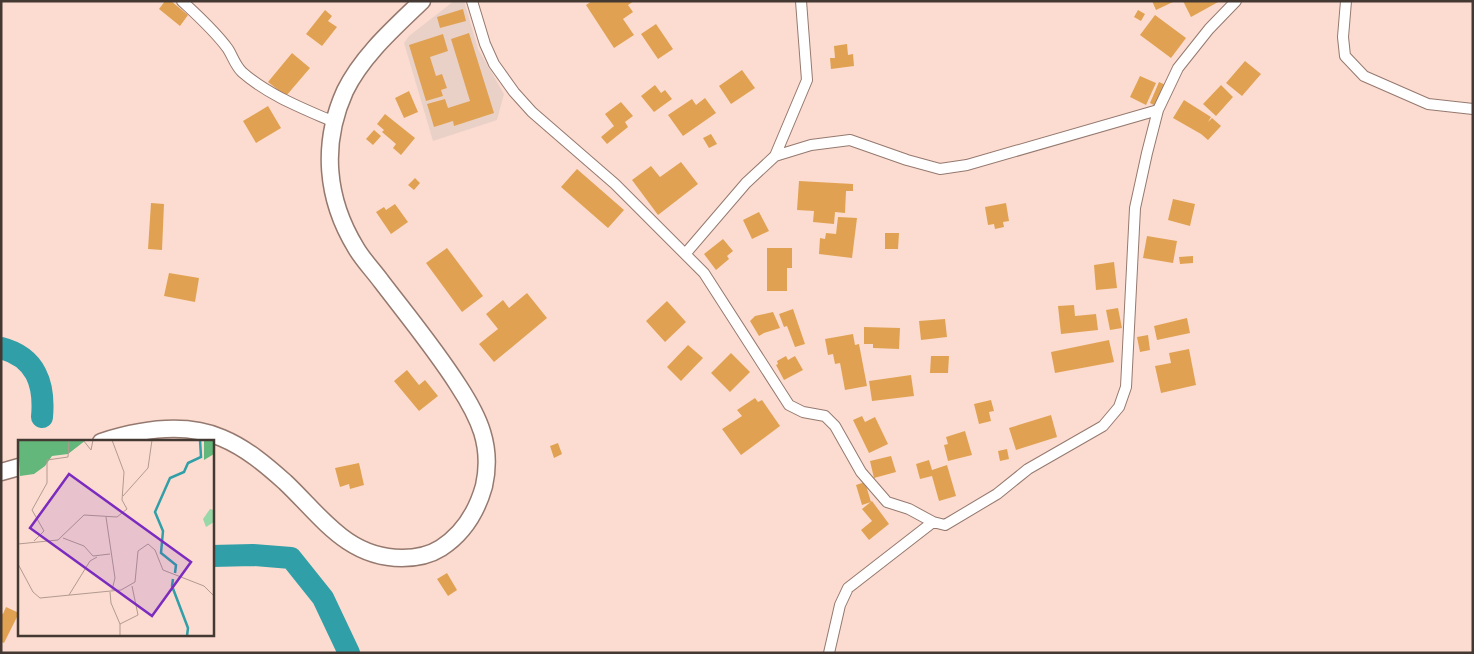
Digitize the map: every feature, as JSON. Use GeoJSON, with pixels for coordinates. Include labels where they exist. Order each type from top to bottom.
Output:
{"type":"FeatureCollection","features":[{"type":"Feature","properties":{"kind":"main road"},"geometry":{"type":"LineString","coordinates":[[107,440],[163,430],[181,429],[220,436],[256,457],[285,482],[333,531],[354,546],[373,554],[392,558],[410,558],[428,554],[442,547],[469,522],[479,504],[485,482],[487,458],[483,433],[475,411],[452,376],[357,250],[344,227],[334,202],[330,173],[330,151],[334,122],[346,90],[366,59],[391,30],[422,1]]}},
{"type":"Feature","properties":{"kind":"main road"},"geometry":{"type":"LineString","coordinates":[[1,472],[18,467]]}},
{"type":"Feature","properties":{"kind":"street"},"geometry":{"type":"LineString","coordinates":[[182,1],[210,28],[243,72],[277,97],[334,122]]}},
{"type":"Feature","properties":{"kind":"street"},"geometry":{"type":"LineString","coordinates":[[472,1],[485,44],[494,64],[514,92],[532,112],[615,184],[704,272],[789,405],[803,412],[826,416],[835,426],[861,472],[886,502],[909,508],[933,522],[944,524],[997,494],[1028,469],[1103,426],[1119,407],[1126,386],[1135,208],[1158,110],[1178,68],[1210,28],[1236,1]]}},
{"type":"Feature","properties":{"kind":"street"},"geometry":{"type":"LineString","coordinates":[[686,253],[746,183],[775,156],[807,80],[801,1]]}},
{"type":"Feature","properties":{"kind":"street"},"geometry":{"type":"LineString","coordinates":[[1346,1],[1342,37],[1345,56],[1364,76],[1428,104],[1473,109]]}},
{"type":"Feature","properties":{"kind":"street"},"geometry":{"type":"LineString","coordinates":[[775,156],[811,145],[850,140],[907,160],[940,169],[968,165],[1158,110]]}},
{"type":"Feature","properties":{"kind":"street"},"geometry":{"type":"LineString","coordinates":[[829,653],[840,605],[848,588],[933,522]]}},
{"type":"Feature","properties":{"kind":"shaded area"},"geometry":{"type":"Polygon","coordinates":[[[454,1],[464,1],[478,49],[504,94],[497,120],[433,141],[404,43],[409,36],[454,1]]]}},
{"type":"Feature","properties":{"kind":"building"},"geometry":{"type":"Polygon","coordinates":[[[165,1],[171,1],[188,15],[180,26],[159,9],[165,1]]]}},
{"type":"Feature","properties":{"kind":"building"},"geometry":{"type":"Polygon","coordinates":[[[592,1],[634,1],[628,5],[633,12],[623,19],[634,35],[614,48],[586,5],[592,1]]]}},
{"type":"Feature","properties":{"kind":"building"},"geometry":{"type":"Polygon","coordinates":[[[1152,1],[1175,1],[1156,10],[1152,1]]]}},
{"type":"Feature","properties":{"kind":"building"},"geometry":{"type":"Polygon","coordinates":[[[1183,1],[1220,1],[1191,17],[1183,1]]]}},
{"type":"Feature","properties":{"kind":"building"},"geometry":{"type":"Polygon","coordinates":[[[463,9],[466,21],[440,28],[437,17],[463,9]]]}},
{"type":"Feature","properties":{"kind":"building"},"geometry":{"type":"Polygon","coordinates":[[[325,10],[332,16],[328,21],[337,27],[322,46],[306,34],[325,10]]]}},
{"type":"Feature","properties":{"kind":"building"},"geometry":{"type":"Polygon","coordinates":[[[1138,10],[1145,14],[1141,21],[1134,17],[1138,10]]]}},
{"type":"Feature","properties":{"kind":"building"},"geometry":{"type":"Polygon","coordinates":[[[1155,15],[1186,38],[1171,58],[1140,35],[1155,15]]]}},
{"type":"Feature","properties":{"kind":"building"},"geometry":{"type":"Polygon","coordinates":[[[656,24],[673,49],[658,59],[641,34],[656,24]]]}},
{"type":"Feature","properties":{"kind":"building"},"geometry":{"type":"Polygon","coordinates":[[[469,33],[494,113],[454,126],[453,121],[434,127],[427,104],[445,99],[448,108],[470,101],[451,39],[469,33]]]}},
{"type":"Feature","properties":{"kind":"building"},"geometry":{"type":"Polygon","coordinates":[[[443,34],[448,51],[430,57],[436,76],[442,74],[447,88],[441,90],[443,96],[426,101],[409,45],[443,34]]]}},
{"type":"Feature","properties":{"kind":"building"},"geometry":{"type":"Polygon","coordinates":[[[847,44],[848,55],[853,54],[854,66],[831,69],[830,58],[835,58],[834,46],[847,44]]]}},
{"type":"Feature","properties":{"kind":"building"},"geometry":{"type":"Polygon","coordinates":[[[292,53],[310,68],[286,96],[268,82],[292,53]]]}},
{"type":"Feature","properties":{"kind":"building"},"geometry":{"type":"Polygon","coordinates":[[[1245,61],[1261,74],[1242,96],[1226,83],[1245,61]]]}},
{"type":"Feature","properties":{"kind":"building"},"geometry":{"type":"Polygon","coordinates":[[[742,70],[755,88],[731,104],[719,86],[742,70]]]}},
{"type":"Feature","properties":{"kind":"building"},"geometry":{"type":"Polygon","coordinates":[[[1140,76],[1156,83],[1146,105],[1130,97],[1140,76]]]}},
{"type":"Feature","properties":{"kind":"building"},"geometry":{"type":"Polygon","coordinates":[[[1159,82],[1168,86],[1159,108],[1150,103],[1159,82]]]}},
{"type":"Feature","properties":{"kind":"building"},"geometry":{"type":"Polygon","coordinates":[[[655,85],[661,93],[665,90],[672,99],[654,112],[641,96],[655,85]]]}},
{"type":"Feature","properties":{"kind":"building"},"geometry":{"type":"Polygon","coordinates":[[[1221,85],[1233,97],[1216,116],[1203,104],[1221,85]]]}},
{"type":"Feature","properties":{"kind":"building"},"geometry":{"type":"Polygon","coordinates":[[[409,91],[418,112],[404,118],[395,98],[409,91]]]}},
{"type":"Feature","properties":{"kind":"building"},"geometry":{"type":"Polygon","coordinates":[[[705,98],[716,113],[683,136],[668,115],[692,99],[696,105],[705,98]]]}},
{"type":"Feature","properties":{"kind":"building"},"geometry":{"type":"Polygon","coordinates":[[[1184,100],[1211,117],[1208,122],[1212,118],[1221,126],[1208,140],[1173,118],[1184,100]]]}},
{"type":"Feature","properties":{"kind":"building"},"geometry":{"type":"Polygon","coordinates":[[[621,102],[633,116],[625,122],[628,127],[607,144],[601,137],[614,126],[605,114],[621,102]]]}},
{"type":"Feature","properties":{"kind":"building"},"geometry":{"type":"Polygon","coordinates":[[[268,106],[281,128],[256,143],[243,121],[268,106]]]}},
{"type":"Feature","properties":{"kind":"building"},"geometry":{"type":"Polygon","coordinates":[[[385,114],[415,138],[401,155],[393,148],[396,144],[382,132],[384,130],[377,124],[385,114]]]}},
{"type":"Feature","properties":{"kind":"building"},"geometry":{"type":"Polygon","coordinates":[[[374,130],[381,136],[373,145],[366,139],[374,130]]]}},
{"type":"Feature","properties":{"kind":"building"},"geometry":{"type":"Polygon","coordinates":[[[711,134],[717,144],[709,148],[703,138],[711,134]]]}},
{"type":"Feature","properties":{"kind":"building"},"geometry":{"type":"Polygon","coordinates":[[[681,162],[698,184],[658,215],[632,180],[651,166],[660,177],[681,162]]]}},
{"type":"Feature","properties":{"kind":"building"},"geometry":{"type":"Polygon","coordinates":[[[577,169],[624,210],[608,228],[561,187],[577,169]]]}},
{"type":"Feature","properties":{"kind":"building"},"geometry":{"type":"Polygon","coordinates":[[[415,178],[420,183],[414,190],[408,185],[415,178]]]}},
{"type":"Feature","properties":{"kind":"building"},"geometry":{"type":"Polygon","coordinates":[[[799,181],[853,184],[853,191],[846,191],[845,213],[835,212],[834,224],[813,222],[814,211],[797,210],[799,181]]]}},
{"type":"Feature","properties":{"kind":"building"},"geometry":{"type":"Polygon","coordinates":[[[1173,199],[1195,204],[1190,226],[1168,220],[1173,199]]]}},
{"type":"Feature","properties":{"kind":"building"},"geometry":{"type":"Polygon","coordinates":[[[151,203],[164,204],[162,250],[148,249],[151,203]]]}},
{"type":"Feature","properties":{"kind":"building"},"geometry":{"type":"Polygon","coordinates":[[[1006,203],[1009,221],[1003,222],[1004,227],[995,229],[994,224],[988,225],[985,207],[1006,203]]]}},
{"type":"Feature","properties":{"kind":"building"},"geometry":{"type":"Polygon","coordinates":[[[395,204],[408,222],[391,234],[376,212],[384,207],[386,210],[395,204]]]}},
{"type":"Feature","properties":{"kind":"building"},"geometry":{"type":"Polygon","coordinates":[[[759,212],[769,231],[752,239],[743,220],[759,212]]]}},
{"type":"Feature","properties":{"kind":"building"},"geometry":{"type":"Polygon","coordinates":[[[838,217],[857,218],[852,258],[819,254],[820,238],[825,239],[826,233],[836,234],[838,217]]]}},
{"type":"Feature","properties":{"kind":"building"},"geometry":{"type":"Polygon","coordinates":[[[885,233],[899,233],[898,249],[885,249],[885,233]]]}},
{"type":"Feature","properties":{"kind":"building"},"geometry":{"type":"Polygon","coordinates":[[[1147,236],[1177,241],[1173,263],[1143,258],[1147,236]]]}},
{"type":"Feature","properties":{"kind":"building"},"geometry":{"type":"Polygon","coordinates":[[[723,239],[733,251],[727,256],[729,259],[716,270],[704,254],[723,239]]]}},
{"type":"Feature","properties":{"kind":"building"},"geometry":{"type":"Polygon","coordinates":[[[447,248],[483,296],[462,312],[426,263],[447,248]]]}},
{"type":"Feature","properties":{"kind":"building"},"geometry":{"type":"Polygon","coordinates":[[[767,248],[792,248],[792,268],[787,268],[787,291],[767,291],[767,248]]]}},
{"type":"Feature","properties":{"kind":"building"},"geometry":{"type":"Polygon","coordinates":[[[1193,256],[1193,263],[1180,264],[1179,257],[1193,256]]]}},
{"type":"Feature","properties":{"kind":"building"},"geometry":{"type":"Polygon","coordinates":[[[1114,262],[1117,288],[1096,290],[1094,265],[1114,262]]]}},
{"type":"Feature","properties":{"kind":"building"},"geometry":{"type":"Polygon","coordinates":[[[169,273],[199,278],[195,302],[164,296],[169,273]]]}},
{"type":"Feature","properties":{"kind":"building"},"geometry":{"type":"Polygon","coordinates":[[[527,293],[547,318],[494,362],[479,344],[498,329],[486,314],[503,300],[509,308],[527,293]]]}},
{"type":"Feature","properties":{"kind":"building"},"geometry":{"type":"Polygon","coordinates":[[[667,301],[686,322],[665,342],[646,321],[667,301]]]}},
{"type":"Feature","properties":{"kind":"building"},"geometry":{"type":"Polygon","coordinates":[[[1074,305],[1075,316],[1096,314],[1098,330],[1061,334],[1058,306],[1074,305]]]}},
{"type":"Feature","properties":{"kind":"building"},"geometry":{"type":"Polygon","coordinates":[[[1118,308],[1122,328],[1110,330],[1106,310],[1118,308]]]}},
{"type":"Feature","properties":{"kind":"building"},"geometry":{"type":"Polygon","coordinates":[[[793,309],[805,344],[795,347],[787,326],[784,327],[779,314],[793,309]]]}},
{"type":"Feature","properties":{"kind":"building"},"geometry":{"type":"Polygon","coordinates":[[[773,312],[780,328],[759,336],[750,321],[755,316],[773,312]]]}},
{"type":"Feature","properties":{"kind":"building"},"geometry":{"type":"Polygon","coordinates":[[[1187,318],[1190,333],[1157,340],[1154,326],[1187,318]]]}},
{"type":"Feature","properties":{"kind":"building"},"geometry":{"type":"Polygon","coordinates":[[[945,319],[947,337],[921,340],[919,321],[945,319]]]}},
{"type":"Feature","properties":{"kind":"building"},"geometry":{"type":"Polygon","coordinates":[[[864,327],[900,328],[899,349],[873,348],[873,344],[864,344],[864,327]]]}},
{"type":"Feature","properties":{"kind":"building"},"geometry":{"type":"Polygon","coordinates":[[[853,334],[855,345],[859,344],[867,386],[845,390],[840,363],[835,364],[833,354],[828,355],[825,339],[853,334]]]}},
{"type":"Feature","properties":{"kind":"building"},"geometry":{"type":"Polygon","coordinates":[[[1148,335],[1150,350],[1140,352],[1137,337],[1148,335]]]}},
{"type":"Feature","properties":{"kind":"building"},"geometry":{"type":"Polygon","coordinates":[[[1109,340],[1114,362],[1055,373],[1051,352],[1109,340]]]}},
{"type":"Feature","properties":{"kind":"building"},"geometry":{"type":"Polygon","coordinates":[[[688,345],[703,358],[681,381],[667,367],[688,345]]]}},
{"type":"Feature","properties":{"kind":"building"},"geometry":{"type":"Polygon","coordinates":[[[1189,349],[1196,385],[1161,393],[1155,366],[1171,363],[1169,353],[1189,349]]]}},
{"type":"Feature","properties":{"kind":"building"},"geometry":{"type":"Polygon","coordinates":[[[731,353],[750,372],[730,392],[711,373],[731,353]]]}},
{"type":"Feature","properties":{"kind":"building"},"geometry":{"type":"Polygon","coordinates":[[[786,356],[788,360],[795,356],[803,370],[784,380],[776,365],[778,364],[777,361],[786,356]]]}},
{"type":"Feature","properties":{"kind":"building"},"geometry":{"type":"Polygon","coordinates":[[[931,356],[949,356],[948,373],[930,373],[931,356]]]}},
{"type":"Feature","properties":{"kind":"building"},"geometry":{"type":"Polygon","coordinates":[[[407,370],[419,385],[425,380],[438,396],[419,411],[394,381],[407,370]]]}},
{"type":"Feature","properties":{"kind":"building"},"geometry":{"type":"Polygon","coordinates":[[[911,375],[914,396],[872,401],[869,381],[911,375]]]}},
{"type":"Feature","properties":{"kind":"building"},"geometry":{"type":"Polygon","coordinates":[[[755,398],[758,402],[762,400],[780,426],[741,455],[722,429],[742,416],[737,410],[755,398]]]}},
{"type":"Feature","properties":{"kind":"building"},"geometry":{"type":"Polygon","coordinates":[[[991,400],[994,411],[989,412],[991,421],[979,424],[974,404],[991,400]]]}},
{"type":"Feature","properties":{"kind":"building"},"geometry":{"type":"Polygon","coordinates":[[[1051,415],[1057,437],[1016,450],[1009,428],[1051,415]]]}},
{"type":"Feature","properties":{"kind":"building"},"geometry":{"type":"Polygon","coordinates":[[[862,416],[865,422],[875,417],[888,444],[869,453],[853,420],[862,416]]]}},
{"type":"Feature","properties":{"kind":"building"},"geometry":{"type":"Polygon","coordinates":[[[965,431],[972,455],[948,461],[944,445],[948,444],[946,437],[965,431]]]}},
{"type":"Feature","properties":{"kind":"building"},"geometry":{"type":"Polygon","coordinates":[[[558,443],[562,454],[554,458],[550,446],[558,443]]]}},
{"type":"Feature","properties":{"kind":"building"},"geometry":{"type":"Polygon","coordinates":[[[1007,449],[1009,459],[1000,461],[998,451],[1007,449]]]}},
{"type":"Feature","properties":{"kind":"building"},"geometry":{"type":"Polygon","coordinates":[[[891,456],[896,472],[874,478],[870,461],[891,456]]]}},
{"type":"Feature","properties":{"kind":"building"},"geometry":{"type":"Polygon","coordinates":[[[929,460],[932,470],[947,465],[956,496],[939,501],[932,476],[920,479],[916,464],[929,460]]]}},
{"type":"Feature","properties":{"kind":"building"},"geometry":{"type":"Polygon","coordinates":[[[359,463],[364,485],[350,489],[349,484],[340,487],[335,468],[359,463]]]}},
{"type":"Feature","properties":{"kind":"building"},"geometry":{"type":"Polygon","coordinates":[[[865,482],[871,502],[862,505],[856,485],[865,482]]]}},
{"type":"Feature","properties":{"kind":"building"},"geometry":{"type":"Polygon","coordinates":[[[872,501],[889,524],[869,540],[861,530],[872,521],[862,509],[872,501]]]}},
{"type":"Feature","properties":{"kind":"building"},"geometry":{"type":"Polygon","coordinates":[[[447,573],[457,590],[448,596],[437,579],[447,573]]]}},
{"type":"Feature","properties":{"kind":"building"},"geometry":{"type":"Polygon","coordinates":[[[6,607],[18,613],[4,643],[1,642],[1,613],[3,614],[6,607]]]}},
{"type":"Feature","properties":{"kind":"waterway"},"geometry":{"type":"LineString","coordinates":[[1,348],[23,358],[36,374],[42,394],[42,417]]}},
{"type":"Feature","properties":{"kind":"waterway"},"geometry":{"type":"LineString","coordinates":[[214,556],[253,555],[291,558],[323,598],[349,653]]}}]}
